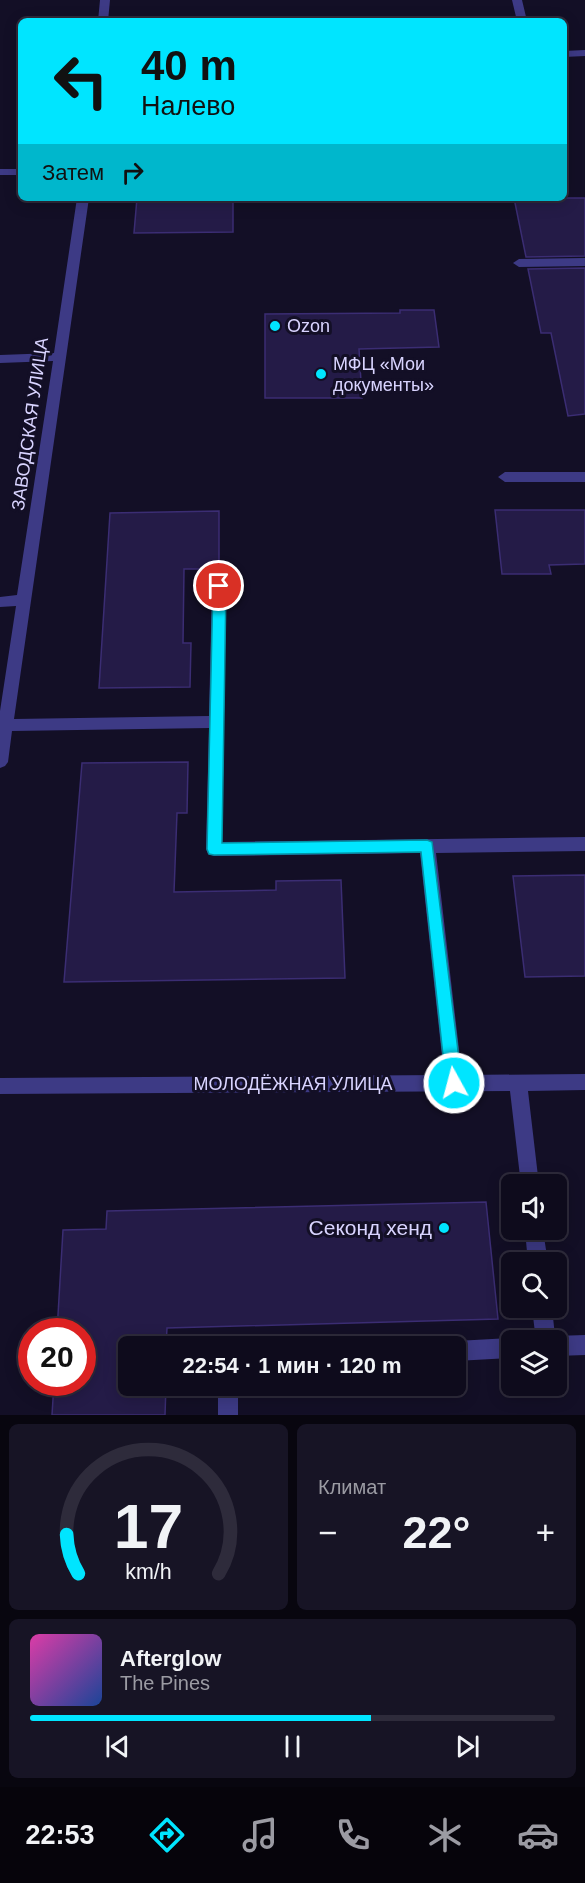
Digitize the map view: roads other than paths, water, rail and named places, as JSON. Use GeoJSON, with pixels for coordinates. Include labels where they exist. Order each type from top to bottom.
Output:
{"type":"FeatureCollection","features":[{"type":"Feature","properties":{"kind":"street"},"geometry":{"type":"LineString","coordinates":[[102,18],[105,0]]}},
{"type":"Feature","properties":{"kind":"street"},"geometry":{"type":"LineString","coordinates":[[518,0],[521,18]]}},
{"type":"Feature","properties":{"kind":"street"},"geometry":{"type":"LineString","coordinates":[[567,54],[585,53]]}},
{"type":"Feature","properties":{"kind":"street"},"geometry":{"type":"LineString","coordinates":[[0,172],[18,172]]}},
{"type":"Feature","properties":{"kind":"street","name":"ЗАВОДСКАЯ УЛИЦА"},"geometry":{"type":"LineString","coordinates":[[0,762],[83,201]]}},
{"type":"Feature","properties":{"kind":"street"},"geometry":{"type":"LineString","coordinates":[[519,263],[585,262]]}},
{"type":"Feature","properties":{"kind":"street"},"geometry":{"type":"LineString","coordinates":[[0,358],[60,357]]}},
{"type":"Feature","properties":{"kind":"street"},"geometry":{"type":"LineString","coordinates":[[505,477],[585,477]]}},
{"type":"Feature","properties":{"kind":"street"},"geometry":{"type":"LineString","coordinates":[[219,586],[214,849],[585,844]]}},
{"type":"Feature","properties":{"kind":"street"},"geometry":{"type":"LineString","coordinates":[[0,602],[24,600]]}},
{"type":"Feature","properties":{"kind":"street"},"geometry":{"type":"LineString","coordinates":[[6,725],[217,722]]}},
{"type":"Feature","properties":{"kind":"street"},"geometry":{"type":"LineString","coordinates":[[427,846],[454,1083]]}},
{"type":"Feature","properties":{"kind":"street","name":"МОЛОДЁЖНАЯ УЛИЦА"},"geometry":{"type":"LineString","coordinates":[[0,1086],[585,1082]]}},
{"type":"Feature","properties":{"kind":"street"},"geometry":{"type":"LineString","coordinates":[[518,1083],[529,1174]]}},
{"type":"Feature","properties":{"kind":"street"},"geometry":{"type":"LineString","coordinates":[[567,1346],[585,1345]]}},
{"type":"Feature","properties":{"kind":"street"},"geometry":{"type":"LineString","coordinates":[[466,1350],[501,1349]]}},
{"type":"Feature","properties":{"kind":"street"},"geometry":{"type":"LineString","coordinates":[[228,1396],[228,1415]]}},
{"type":"Feature","properties":{"kind":"place","name":"Ozon"},"geometry":{"type":"Point","coordinates":[275,326]}},
{"type":"Feature","properties":{"kind":"place","name":"МФЦ «Мои документы»"},"geometry":{"type":"Point","coordinates":[321,374]}},
{"type":"Feature","properties":{"kind":"place","name":"Секонд хенд"},"geometry":{"type":"Point","coordinates":[444,1228]}}]}
